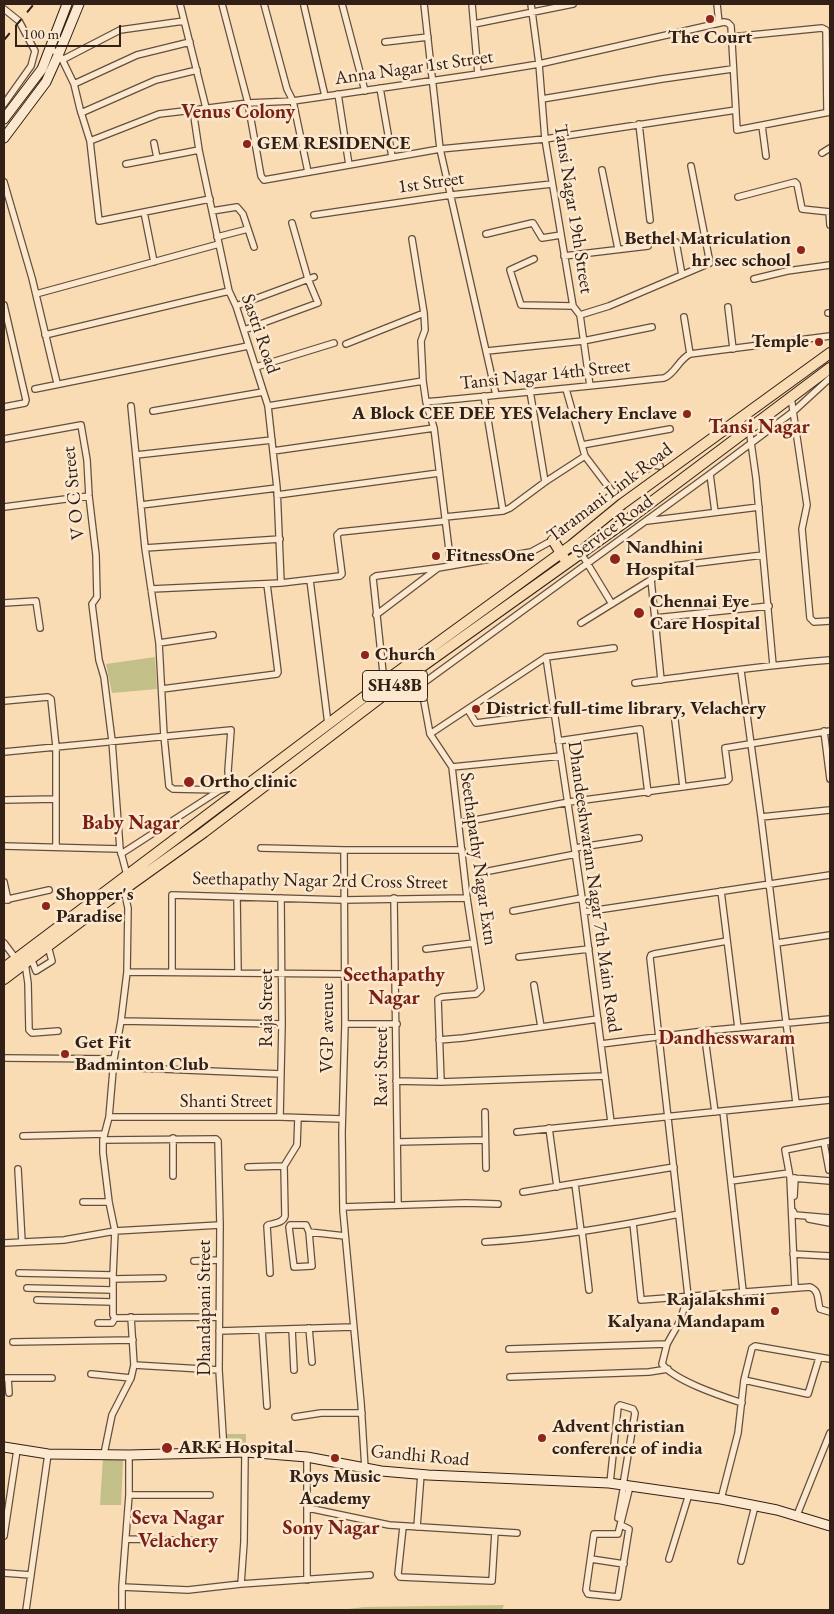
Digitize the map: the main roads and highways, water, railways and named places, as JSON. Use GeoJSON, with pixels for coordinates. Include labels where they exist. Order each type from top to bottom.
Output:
{"type":"FeatureCollection","features":[{"type":"Feature","properties":{"kind":"main road","name":"Taramani Link Road"},"geometry":{"type":"LineString","coordinates":[[4,979],[24,960],[127,875],[220,805],[234,790],[328,724],[585,534],[622,504],[830,353]]}},
{"type":"Feature","properties":{"kind":"main road"},"geometry":{"type":"LineString","coordinates":[[585,534],[597,534],[612,527],[830,359]]}},
{"type":"Feature","properties":{"kind":"main road","name":"Taramani Link Road"},"geometry":{"type":"LineString","coordinates":[[4,968],[24,960],[48,946],[227,814],[410,675],[581,553],[612,527],[830,368]]}},
{"type":"Feature","properties":{"kind":"main road"},"geometry":{"type":"LineString","coordinates":[[553,540],[567,563]]}},
{"type":"Feature","properties":{"kind":"main road"},"geometry":{"type":"LineString","coordinates":[[220,805],[227,814]]}},
{"type":"Feature","properties":{"kind":"railway"},"geometry":{"type":"LineString","coordinates":[[4,40],[34,4]]}},
{"type":"Feature","properties":{"kind":"place","name":"The Court"},"geometry":{"type":"Point","coordinates":[710,19]}},
{"type":"Feature","properties":{"kind":"place","name":"GEM RESIDENCE"},"geometry":{"type":"Point","coordinates":[247,144]}},
{"type":"Feature","properties":{"kind":"place","name":"Bethel Matriculation hr sec school"},"geometry":{"type":"Point","coordinates":[801,250]}},
{"type":"Feature","properties":{"kind":"place","name":"Temple"},"geometry":{"type":"Point","coordinates":[819,342]}},
{"type":"Feature","properties":{"kind":"place","name":"A Block CEE DEE YES Velachery Enclave"},"geometry":{"type":"Point","coordinates":[687,414]}},
{"type":"Feature","properties":{"kind":"place","name":"FitnessOne"},"geometry":{"type":"Point","coordinates":[436,556]}},
{"type":"Feature","properties":{"kind":"place","name":"Nandhini Hospital"},"geometry":{"type":"Point","coordinates":[615,559]}},
{"type":"Feature","properties":{"kind":"place","name":"Chennai Eye Care Hospital"},"geometry":{"type":"Point","coordinates":[639,613]}},
{"type":"Feature","properties":{"kind":"place","name":"Church"},"geometry":{"type":"Point","coordinates":[365,655]}},
{"type":"Feature","properties":{"kind":"place","name":"District full-time library, Velachery"},"geometry":{"type":"Point","coordinates":[476,709]}},
{"type":"Feature","properties":{"kind":"place","name":"Ortho clinic"},"geometry":{"type":"Point","coordinates":[189,782]}},
{"type":"Feature","properties":{"kind":"place","name":"Shopper's Paradise"},"geometry":{"type":"Point","coordinates":[46,906]}},
{"type":"Feature","properties":{"kind":"place","name":"Get Fit Badminton Club"},"geometry":{"type":"Point","coordinates":[65,1054]}},
{"type":"Feature","properties":{"kind":"place","name":"Rajalakshmi Kalyana Mandapam"},"geometry":{"type":"Point","coordinates":[775,1311]}},
{"type":"Feature","properties":{"kind":"place","name":"Advent christian conference of india"},"geometry":{"type":"Point","coordinates":[542,1438]}},
{"type":"Feature","properties":{"kind":"place","name":"ARK Hospital"},"geometry":{"type":"Point","coordinates":[167,1448]}},
{"type":"Feature","properties":{"kind":"place","name":"Roys Music Academy"},"geometry":{"type":"Point","coordinates":[335,1458]}},
{"type":"Feature","properties":{"kind":"district","name":"Venus Colony"},"geometry":{"type":"Point","coordinates":[238,113]}},
{"type":"Feature","properties":{"kind":"district","name":"Tansi Nagar"},"geometry":{"type":"Point","coordinates":[759,428]}},
{"type":"Feature","properties":{"kind":"district","name":"Baby Nagar"},"geometry":{"type":"Point","coordinates":[131,824]}},
{"type":"Feature","properties":{"kind":"district","name":"Seethapathy Nagar"},"geometry":{"type":"Point","coordinates":[394,988]}},
{"type":"Feature","properties":{"kind":"district","name":"Dandhesswaram"},"geometry":{"type":"Point","coordinates":[727,1039]}},
{"type":"Feature","properties":{"kind":"district","name":"Sony Nagar"},"geometry":{"type":"Point","coordinates":[331,1529]}},
{"type":"Feature","properties":{"kind":"district","name":"Seva Nagar Velachery"},"geometry":{"type":"Point","coordinates":[178,1530]}}]}
